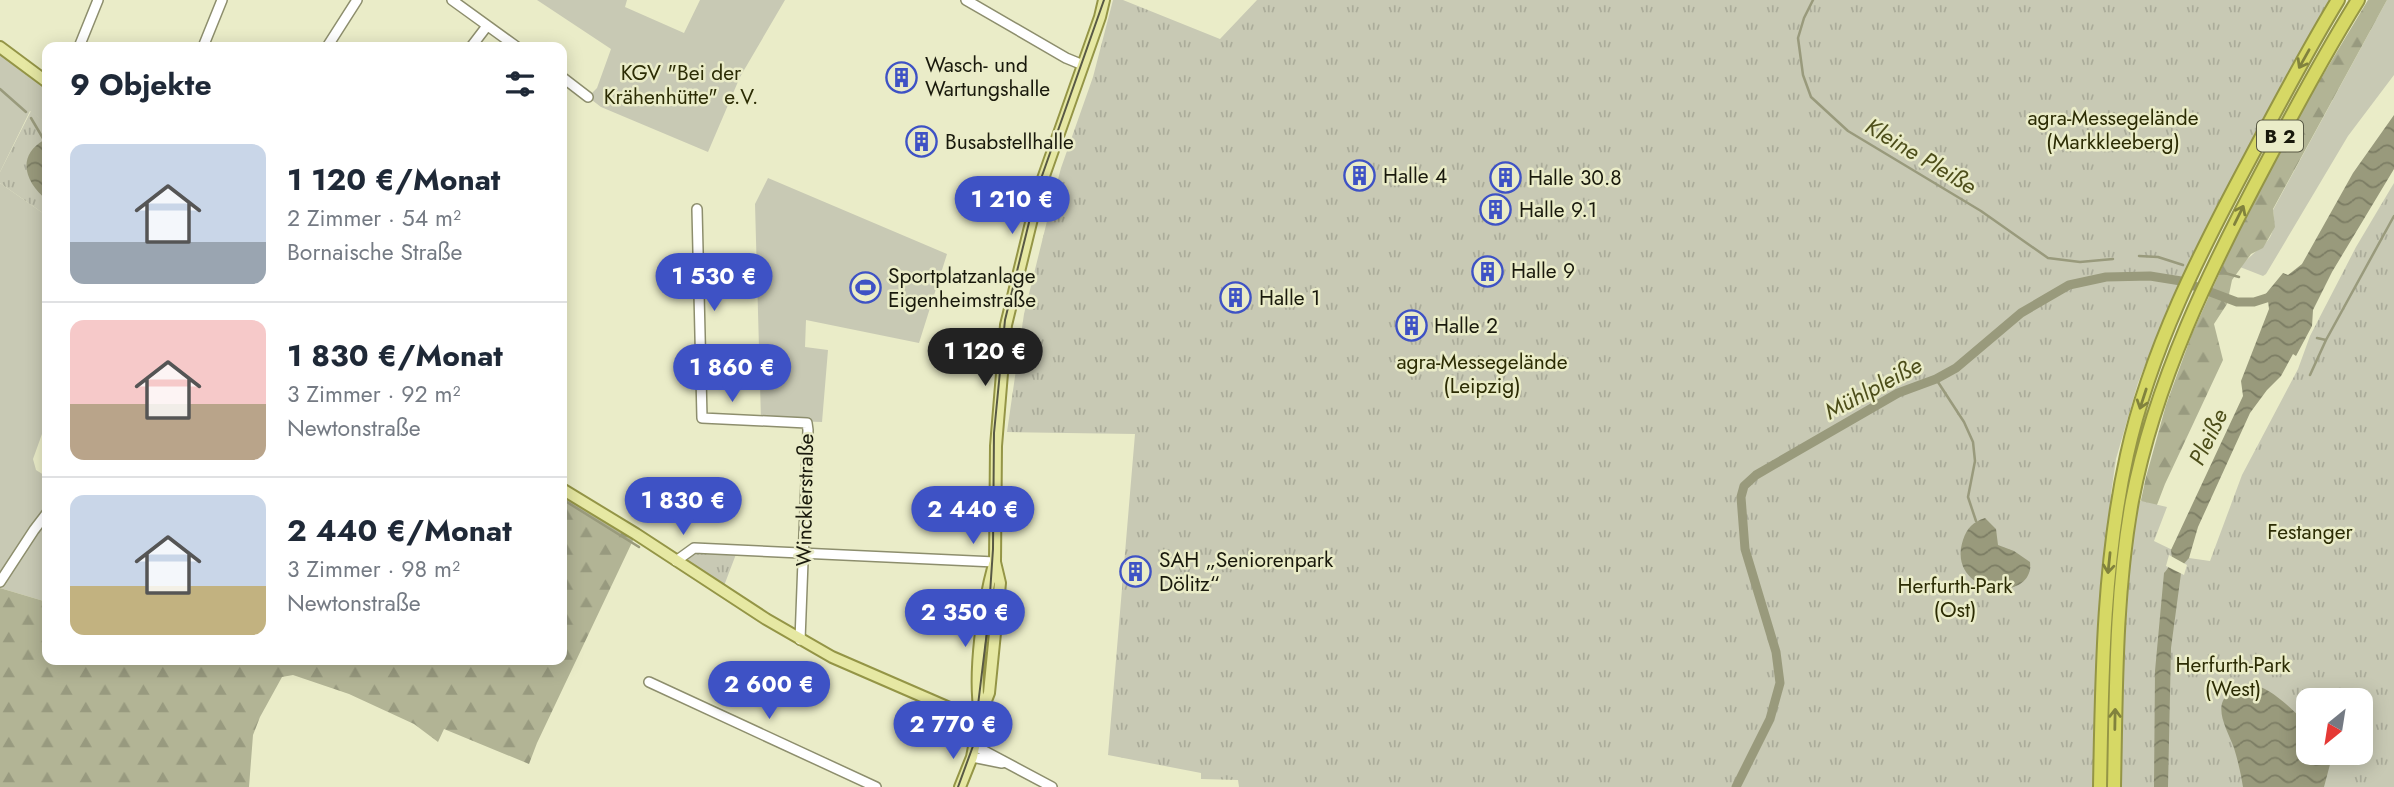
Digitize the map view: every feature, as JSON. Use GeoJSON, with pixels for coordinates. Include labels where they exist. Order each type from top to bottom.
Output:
{"type":"FeatureCollection","features":[{"type":"Feature","properties":{"kind":"highway","name":"B 2"},"geometry":{"type":"LineString","coordinates":[[2100,787],[2105,613],[2111,550],[2119,496],[2139,409],[2194,270],[2267,126],[2339,0]]}},
{"type":"Feature","properties":{"kind":"highway","name":"B 2"},"geometry":{"type":"LineString","coordinates":[[2114,787],[2119,614],[2124,552],[2133,498],[2154,415],[2209,276],[2289,121],[2358,0]]}},
{"type":"Feature","properties":{"kind":"main road"},"geometry":{"type":"LineString","coordinates":[[960,787],[974,751],[980,716],[989,693],[996,624],[1000,583],[995,562],[996,446],[1006,325],[1040,190],[1104,0]]}},
{"type":"Feature","properties":{"kind":"main road"},"geometry":{"type":"LineString","coordinates":[[0,47],[42,78]]}},
{"type":"Feature","properties":{"kind":"main road"},"geometry":{"type":"LineString","coordinates":[[567,492],[800,640],[832,657],[954,710],[980,716]]}},
{"type":"Feature","properties":{"kind":"street"},"geometry":{"type":"LineString","coordinates":[[81,42],[98,0]]}},
{"type":"Feature","properties":{"kind":"street"},"geometry":{"type":"LineString","coordinates":[[205,42],[222,0]]}},
{"type":"Feature","properties":{"kind":"street"},"geometry":{"type":"LineString","coordinates":[[330,42],[357,0]]}},
{"type":"Feature","properties":{"kind":"street"},"geometry":{"type":"LineString","coordinates":[[452,0],[510,42]]}},
{"type":"Feature","properties":{"kind":"street"},"geometry":{"type":"LineString","coordinates":[[966,0],[1066,58],[1083,65]]}},
{"type":"Feature","properties":{"kind":"street"},"geometry":{"type":"LineString","coordinates":[[475,42],[487,26]]}},
{"type":"Feature","properties":{"kind":"street"},"geometry":{"type":"LineString","coordinates":[[567,81],[588,97]]}},
{"type":"Feature","properties":{"kind":"street","name":"Wincklerstraße"},"geometry":{"type":"LineString","coordinates":[[696,209],[702,418],[807,423],[800,640]]}},
{"type":"Feature","properties":{"kind":"street"},"geometry":{"type":"LineString","coordinates":[[0,582],[42,520]]}},
{"type":"Feature","properties":{"kind":"street"},"geometry":{"type":"LineString","coordinates":[[676,561],[694,548],[995,562]]}},
{"type":"Feature","properties":{"kind":"street"},"geometry":{"type":"LineString","coordinates":[[649,682],[876,787]]}},
{"type":"Feature","properties":{"kind":"street"},"geometry":{"type":"LineString","coordinates":[[974,751],[1011,764],[1052,787]]}},
{"type":"Feature","properties":{"kind":"green space","name":"KGV \"Bei der Krähenhütte\" e.V."},"geometry":{"type":"Polygon","coordinates":[[[537,0],[627,0],[625,7],[684,33],[700,0],[785,0],[740,77],[708,152],[601,107],[588,97],[597,88],[611,49],[537,0]]]}},
{"type":"Feature","properties":{"kind":"green space"},"geometry":{"type":"Polygon","coordinates":[[[1113,0],[1123,0],[1220,39],[1257,0],[2332,0],[2241,163],[2169,305],[2138,383],[2116,459],[2111,494],[2167,507],[2154,541],[2189,558],[2210,561],[2242,475],[2298,369],[2310,336],[2356,247],[2394,183],[2394,787],[1239,787],[1238,780],[1201,779],[1201,773],[1108,755],[1135,434],[1007,432],[1024,314],[1061,168],[1093,77],[1113,0]]]}},
{"type":"Feature","properties":{"kind":"green space"},"geometry":{"type":"Polygon","coordinates":[[[2368,0],[2387,0],[2273,209],[2275,227],[2263,248],[2251,254],[2232,280],[2227,304],[2214,324],[2223,360],[2165,484],[2150,523],[2141,500],[2146,477],[2166,405],[2192,334],[2238,232],[2308,100],[2368,0]]]}},
{"type":"Feature","properties":{"kind":"green space"},"geometry":{"type":"Polygon","coordinates":[[[2387,0],[2394,0],[2394,75],[2348,136],[2266,274],[2263,276],[2240,267],[2270,238],[2274,222],[2273,210],[2387,0]]]}},
{"type":"Feature","properties":{"kind":"green space"},"geometry":{"type":"Polygon","coordinates":[[[0,47],[42,78],[42,120],[30,111],[0,172],[0,47]]]}},
{"type":"Feature","properties":{"kind":"green space"},"geometry":{"type":"Polygon","coordinates":[[[31,111],[42,120],[42,212],[0,183],[0,172],[31,111]]]}},
{"type":"Feature","properties":{"kind":"green space"},"geometry":{"type":"Polygon","coordinates":[[[768,178],[947,254],[919,343],[806,320],[805,347],[828,350],[822,422],[761,420],[755,204],[768,178]]]}},
{"type":"Feature","properties":{"kind":"green space"},"geometry":{"type":"Polygon","coordinates":[[[0,183],[42,212],[42,434],[33,459],[36,470],[42,474],[42,601],[0,588],[0,183]]]}},
{"type":"Feature","properties":{"kind":"green space"},"geometry":{"type":"Polygon","coordinates":[[[567,492],[636,534],[529,764],[444,729],[438,742],[414,724],[349,694],[293,675],[282,677],[260,717],[253,735],[249,787],[0,787],[0,588],[42,601],[42,665],[567,665],[567,492]]]}},
{"type":"Feature","properties":{"kind":"green space"},"geometry":{"type":"Polygon","coordinates":[[[694,548],[738,549],[722,591],[676,561],[694,548]]]}},
{"type":"Feature","properties":{"kind":"water"},"geometry":{"type":"Polygon","coordinates":[[[2394,115],[2394,169],[2332,272],[2313,310],[2312,326],[2296,356],[2293,354],[2281,376],[2250,413],[2198,527],[2189,558],[2182,566],[2171,648],[2168,787],[2154,787],[2155,671],[2164,573],[2171,562],[2171,550],[2243,396],[2241,381],[2269,309],[2264,296],[2283,273],[2288,275],[2302,264],[2353,173],[2394,115]]]}},
{"type":"Feature","properties":{"kind":"water"},"geometry":{"type":"Polygon","coordinates":[[[42,141],[42,196],[33,186],[27,170],[27,162],[35,146],[42,141]]]}},
{"type":"Feature","properties":{"kind":"water"},"geometry":{"type":"Polygon","coordinates":[[[1985,518],[1996,529],[1998,545],[2014,551],[2030,562],[2028,576],[2019,584],[1992,588],[1967,573],[1961,558],[1963,540],[1971,526],[1985,518]]]}},
{"type":"Feature","properties":{"kind":"water"},"geometry":{"type":"Polygon","coordinates":[[[2247,684],[2256,685],[2272,693],[2296,713],[2296,765],[2330,765],[2324,787],[2243,787],[2221,711],[2226,696],[2234,689],[2247,684]]]}},
{"type":"Feature","properties":{"kind":"pier"},"geometry":{"type":"Polygon","coordinates":[[[2169,555],[2187,565],[2184,575],[2166,566],[2169,555]]]}},
{"type":"Feature","properties":{"kind":"waterway","name":"Kleine Pleiße"},"geometry":{"type":"LineString","coordinates":[[1813,0],[1798,38],[1803,75],[1811,97],[1848,131],[1981,211],[2048,258],[2080,262],[2113,259]]}},
{"type":"Feature","properties":{"kind":"waterway"},"geometry":{"type":"LineString","coordinates":[[0,89],[26,112]]}},
{"type":"Feature","properties":{"kind":"waterway"},"geometry":{"type":"LineString","coordinates":[[31,118],[42,137]]}},
{"type":"Feature","properties":{"kind":"waterway"},"geometry":{"type":"LineString","coordinates":[[2317,338],[2326,340],[2394,216]]}},
{"type":"Feature","properties":{"kind":"waterway","name":"Kleine Pleiße"},"geometry":{"type":"LineString","coordinates":[[2139,256],[2158,257],[2183,265]]}},
{"type":"Feature","properties":{"kind":"waterway","name":"Kleine Pleiße"},"geometry":{"type":"LineString","coordinates":[[2225,273],[2239,277]]}},
{"type":"Feature","properties":{"kind":"waterway","name":"Mühlpleiße"},"geometry":{"type":"LineString","coordinates":[[1736,787],[1770,719],[1780,683],[1776,652],[1745,549],[1741,497],[1744,486],[1756,475],[1898,393],[1936,379],[1956,368],[2021,313],[2069,285],[2106,277],[2150,276],[2181,281],[2237,302],[2254,302],[2276,295]]}},
{"type":"Feature","properties":{"kind":"waterway"},"geometry":{"type":"LineString","coordinates":[[2310,375],[2326,340]]}},
{"type":"Feature","properties":{"kind":"waterway"},"geometry":{"type":"LineString","coordinates":[[1936,379],[1964,422],[1973,442],[1975,461],[1968,497],[1976,521]]}},
{"type":"Feature","properties":{"kind":"waterway"},"geometry":{"type":"LineString","coordinates":[[567,502],[639,547]]}},
{"type":"Feature","properties":{"kind":"tram line"},"geometry":{"type":"LineString","coordinates":[[958,787],[973,746],[988,623],[993,549],[994,433],[1005,320],[1037,190],[1104,0]]}},
{"type":"Feature","properties":{"kind":"place","name":"Wasch- und Wartungshalle"},"geometry":{"type":"Point","coordinates":[902,77]}},
{"type":"Feature","properties":{"kind":"place","name":"Busabstellhalle"},"geometry":{"type":"Point","coordinates":[922,142]}},
{"type":"Feature","properties":{"kind":"place","name":"Halle 4"},"geometry":{"type":"Point","coordinates":[1360,176]}},
{"type":"Feature","properties":{"kind":"place","name":"Halle 30.8"},"geometry":{"type":"Point","coordinates":[1505,178]}},
{"type":"Feature","properties":{"kind":"place","name":"Halle 9.1"},"geometry":{"type":"Point","coordinates":[1496,210]}},
{"type":"Feature","properties":{"kind":"place","name":"Halle 9"},"geometry":{"type":"Point","coordinates":[1488,271]}},
{"type":"Feature","properties":{"kind":"place","name":"Sportplatzanlage Eigenheimstraße"},"geometry":{"type":"Point","coordinates":[865,288]}},
{"type":"Feature","properties":{"kind":"place","name":"Halle 1"},"geometry":{"type":"Point","coordinates":[1236,298]}},
{"type":"Feature","properties":{"kind":"place","name":"Halle 2"},"geometry":{"type":"Point","coordinates":[1411,326]}},
{"type":"Feature","properties":{"kind":"place","name":"SAH „Seniorenpark Dölitz“"},"geometry":{"type":"Point","coordinates":[1136,572]}},
{"type":"Feature","properties":{"kind":"park label","name":"agra-Messegelände (Markkleeberg)"},"geometry":{"type":"Point","coordinates":[2113,130]}},
{"type":"Feature","properties":{"kind":"park label","name":"agra-Messegelände (Leipzig)"},"geometry":{"type":"Point","coordinates":[1482,374]}},
{"type":"Feature","properties":{"kind":"park label","name":"Festanger"},"geometry":{"type":"Point","coordinates":[2310,532]}},
{"type":"Feature","properties":{"kind":"park label","name":"Herfurth-Park (Ost)"},"geometry":{"type":"Point","coordinates":[1955,598]}},
{"type":"Feature","properties":{"kind":"park label","name":"Herfurth-Park (West)"},"geometry":{"type":"Point","coordinates":[2233,677]}},
{"type":"Feature","properties":{"kind":"water label","name":"Pleiße"},"geometry":{"type":"Point","coordinates":[2208,437]}}]}
